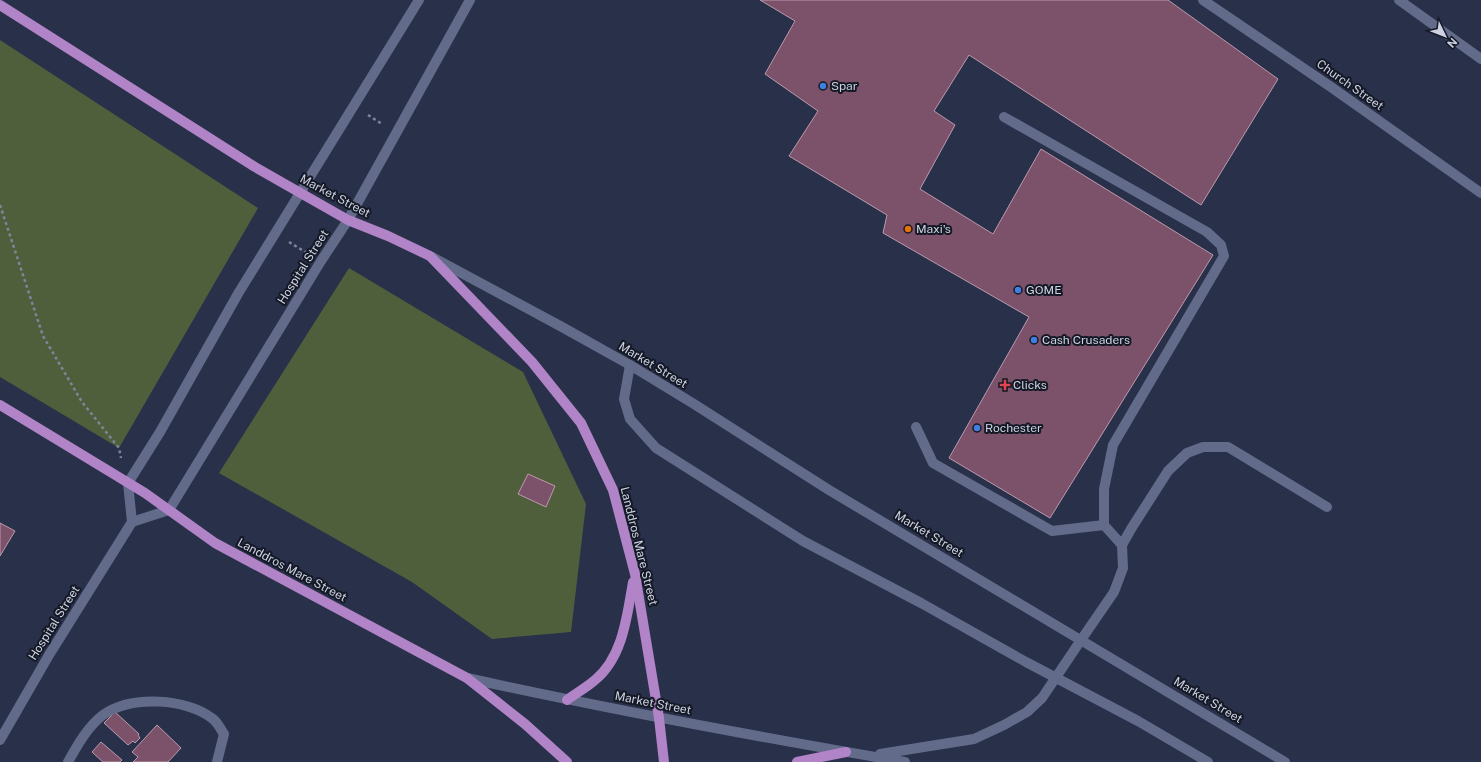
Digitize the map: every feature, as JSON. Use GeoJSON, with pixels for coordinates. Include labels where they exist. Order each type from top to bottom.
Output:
{"type":"FeatureCollection","features":[{"type":"Feature","properties":{"kind":"main road"},"geometry":{"type":"LineString","coordinates":[[169,510],[132,522],[128,483],[160,432],[239,292],[418,0]]}},
{"type":"Feature","properties":{"kind":"main road","name":"Hospital Street"},"geometry":{"type":"LineString","coordinates":[[169,510],[321,261],[348,220],[470,0]]}},
{"type":"Feature","properties":{"kind":"main road","name":"Church Street"},"geometry":{"type":"LineString","coordinates":[[1203,0],[1331,87],[1481,193]]}},
{"type":"Feature","properties":{"kind":"main road"},"geometry":{"type":"LineString","coordinates":[[1399,0],[1481,59]]}},
{"type":"Feature","properties":{"kind":"main road","name":"Market Street"},"geometry":{"type":"LineString","coordinates":[[0,5],[255,167],[348,220],[388,236],[430,256],[630,365],[829,490],[1285,762]]}},
{"type":"Feature","properties":{"kind":"main road"},"geometry":{"type":"LineString","coordinates":[[1004,117],[1207,232],[1220,245],[1224,256],[1113,445],[1104,489],[1104,525],[1122,545]]}},
{"type":"Feature","properties":{"kind":"main road","name":"Landdros Mare Street"},"geometry":{"type":"LineString","coordinates":[[430,256],[532,362],[581,423],[613,490],[635,574],[659,718],[664,762]]}},
{"type":"Feature","properties":{"kind":"main road"},"geometry":{"type":"LineString","coordinates":[[630,365],[624,399],[630,419],[656,448],[804,541],[922,603],[1208,762]]}},
{"type":"Feature","properties":{"kind":"main road","name":"Landdros Mare Street"},"geometry":{"type":"LineString","coordinates":[[0,405],[128,483],[215,543],[467,678],[525,724],[567,762]]}},
{"type":"Feature","properties":{"kind":"main road"},"geometry":{"type":"LineString","coordinates":[[916,427],[933,463],[1052,531],[1104,525]]}},
{"type":"Feature","properties":{"kind":"main road"},"geometry":{"type":"LineString","coordinates":[[870,756],[974,739],[1028,712],[1042,698],[1114,592],[1123,568],[1122,545],[1168,471],[1187,453],[1203,447],[1228,447],[1327,507]]}},
{"type":"Feature","properties":{"kind":"main road","name":"Hospital Street"},"geometry":{"type":"LineString","coordinates":[[0,740],[49,655],[132,522]]}},
{"type":"Feature","properties":{"kind":"main road"},"geometry":{"type":"LineString","coordinates":[[567,700],[596,680],[613,658],[626,625],[635,574]]}},
{"type":"Feature","properties":{"kind":"main road","name":"Market Street"},"geometry":{"type":"LineString","coordinates":[[467,678],[659,718],[905,762]]}},
{"type":"Feature","properties":{"kind":"main road"},"geometry":{"type":"LineString","coordinates":[[68,762],[90,728],[102,716],[118,707],[138,702],[167,703],[195,708],[215,720],[224,734],[217,762]]}},
{"type":"Feature","properties":{"kind":"main road"},"geometry":{"type":"LineString","coordinates":[[797,762],[846,752]]}},
{"type":"Feature","properties":{"kind":"path"},"geometry":{"type":"LineString","coordinates":[[354,106],[397,132]]}},
{"type":"Feature","properties":{"kind":"path"},"geometry":{"type":"LineString","coordinates":[[0,205],[43,336],[82,402],[119,448],[128,483]]}},
{"type":"Feature","properties":{"kind":"path"},"geometry":{"type":"LineString","coordinates":[[274,234],[321,261]]}},
{"type":"Feature","properties":{"kind":"green space"},"geometry":{"type":"Polygon","coordinates":[[[0,40],[258,208],[119,448],[0,377],[0,40]]]}},
{"type":"Feature","properties":{"kind":"green space"},"geometry":{"type":"Polygon","coordinates":[[[349,268],[523,372],[586,504],[571,632],[492,639],[412,582],[219,473],[349,268]]]}},
{"type":"Feature","properties":{"kind":"building"},"geometry":{"type":"Polygon","coordinates":[[[760,0],[1168,0],[1278,79],[1201,205],[969,55],[934,111],[955,125],[920,189],[993,234],[1041,149],[1213,255],[1050,518],[949,458],[1029,317],[883,233],[887,215],[789,156],[818,111],[765,74],[795,21],[760,0]]]}},
{"type":"Feature","properties":{"kind":"building"},"geometry":{"type":"Polygon","coordinates":[[[528,474],[555,486],[546,507],[518,494],[528,474]]]}},
{"type":"Feature","properties":{"kind":"building"},"geometry":{"type":"Polygon","coordinates":[[[0,523],[15,531],[0,556],[0,523]]]}},
{"type":"Feature","properties":{"kind":"building"},"geometry":{"type":"Polygon","coordinates":[[[115,712],[139,734],[138,735],[140,738],[135,743],[133,741],[128,745],[104,723],[115,712]]]}},
{"type":"Feature","properties":{"kind":"building"},"geometry":{"type":"Polygon","coordinates":[[[157,725],[181,748],[168,762],[133,762],[138,757],[132,752],[157,725]]]}},
{"type":"Feature","properties":{"kind":"building"},"geometry":{"type":"Polygon","coordinates":[[[101,742],[122,760],[120,762],[103,762],[92,752],[101,742]]]}},
{"type":"Feature","properties":{"kind":"place","name":"Spar"},"geometry":{"type":"Point","coordinates":[823,86]}},
{"type":"Feature","properties":{"kind":"place","name":"Maxi's"},"geometry":{"type":"Point","coordinates":[908,229]}},
{"type":"Feature","properties":{"kind":"place","name":"GOME"},"geometry":{"type":"Point","coordinates":[1018,290]}},
{"type":"Feature","properties":{"kind":"place","name":"Cash Crusaders"},"geometry":{"type":"Point","coordinates":[1034,340]}},
{"type":"Feature","properties":{"kind":"place","name":"Clicks"},"geometry":{"type":"Point","coordinates":[1005,385]}},
{"type":"Feature","properties":{"kind":"place","name":"Rochester"},"geometry":{"type":"Point","coordinates":[977,428]}}]}
